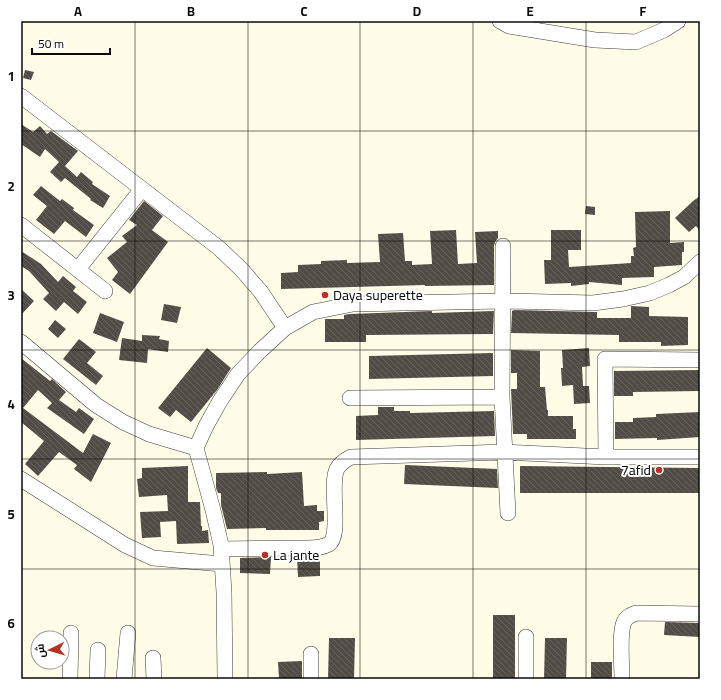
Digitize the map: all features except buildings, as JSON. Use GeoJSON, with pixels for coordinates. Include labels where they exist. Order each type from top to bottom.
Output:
{"type":"FeatureCollection","features":[{"type":"Feature","properties":{"kind":"street"},"geometry":{"type":"LineString","coordinates":[[500,21],[509,26],[595,40],[636,42],[664,30],[678,21]]}},
{"type":"Feature","properties":{"kind":"street"},"geometry":{"type":"LineString","coordinates":[[21,96],[219,248],[242,270],[261,292],[285,328]]}},
{"type":"Feature","properties":{"kind":"street"},"geometry":{"type":"LineString","coordinates":[[78,269],[142,189]]}},
{"type":"Feature","properties":{"kind":"street"},"geometry":{"type":"LineString","coordinates":[[21,225],[106,291]]}},
{"type":"Feature","properties":{"kind":"street"},"geometry":{"type":"LineString","coordinates":[[503,246],[502,398],[508,513]]}},
{"type":"Feature","properties":{"kind":"street"},"geometry":{"type":"LineString","coordinates":[[225,679],[224,599],[221,549],[213,510],[196,448],[220,401],[238,374],[260,350],[285,328],[313,312],[353,304],[503,302],[593,303],[623,299],[650,293],[669,285],[684,276],[700,262]]}},
{"type":"Feature","properties":{"kind":"street"},"geometry":{"type":"LineString","coordinates":[[21,342],[96,405],[123,422],[149,434],[196,448]]}},
{"type":"Feature","properties":{"kind":"street"},"geometry":{"type":"LineString","coordinates":[[606,457],[605,359],[700,360]]}},
{"type":"Feature","properties":{"kind":"street"},"geometry":{"type":"LineString","coordinates":[[350,398],[502,398]]}},
{"type":"Feature","properties":{"kind":"street"},"geometry":{"type":"LineString","coordinates":[[221,549],[320,548],[330,543],[334,535],[336,470],[343,462],[351,457],[504,452],[606,457],[700,457]]}},
{"type":"Feature","properties":{"kind":"street"},"geometry":{"type":"LineString","coordinates":[[21,479],[125,545],[152,558],[222,564]]}},
{"type":"Feature","properties":{"kind":"street"},"geometry":{"type":"LineString","coordinates":[[622,679],[622,629],[624,621],[629,615],[636,613],[700,614]]}},
{"type":"Feature","properties":{"kind":"street"},"geometry":{"type":"LineString","coordinates":[[70,679],[71,633]]}},
{"type":"Feature","properties":{"kind":"street"},"geometry":{"type":"LineString","coordinates":[[124,679],[128,633]]}},
{"type":"Feature","properties":{"kind":"street"},"geometry":{"type":"LineString","coordinates":[[526,637],[526,679]]}},
{"type":"Feature","properties":{"kind":"street"},"geometry":{"type":"LineString","coordinates":[[97,679],[98,650]]}},
{"type":"Feature","properties":{"kind":"street"},"geometry":{"type":"LineString","coordinates":[[311,654],[311,679]]}},
{"type":"Feature","properties":{"kind":"street"},"geometry":{"type":"LineString","coordinates":[[153,658],[154,679]]}},
{"type":"Feature","properties":{"kind":"place","name":"Daya superette"},"geometry":{"type":"Point","coordinates":[325,295]}},
{"type":"Feature","properties":{"kind":"place","name":"7afid"},"geometry":{"type":"Point","coordinates":[659,470]}},
{"type":"Feature","properties":{"kind":"place","name":"La jante"},"geometry":{"type":"Point","coordinates":[265,555]}}]}
